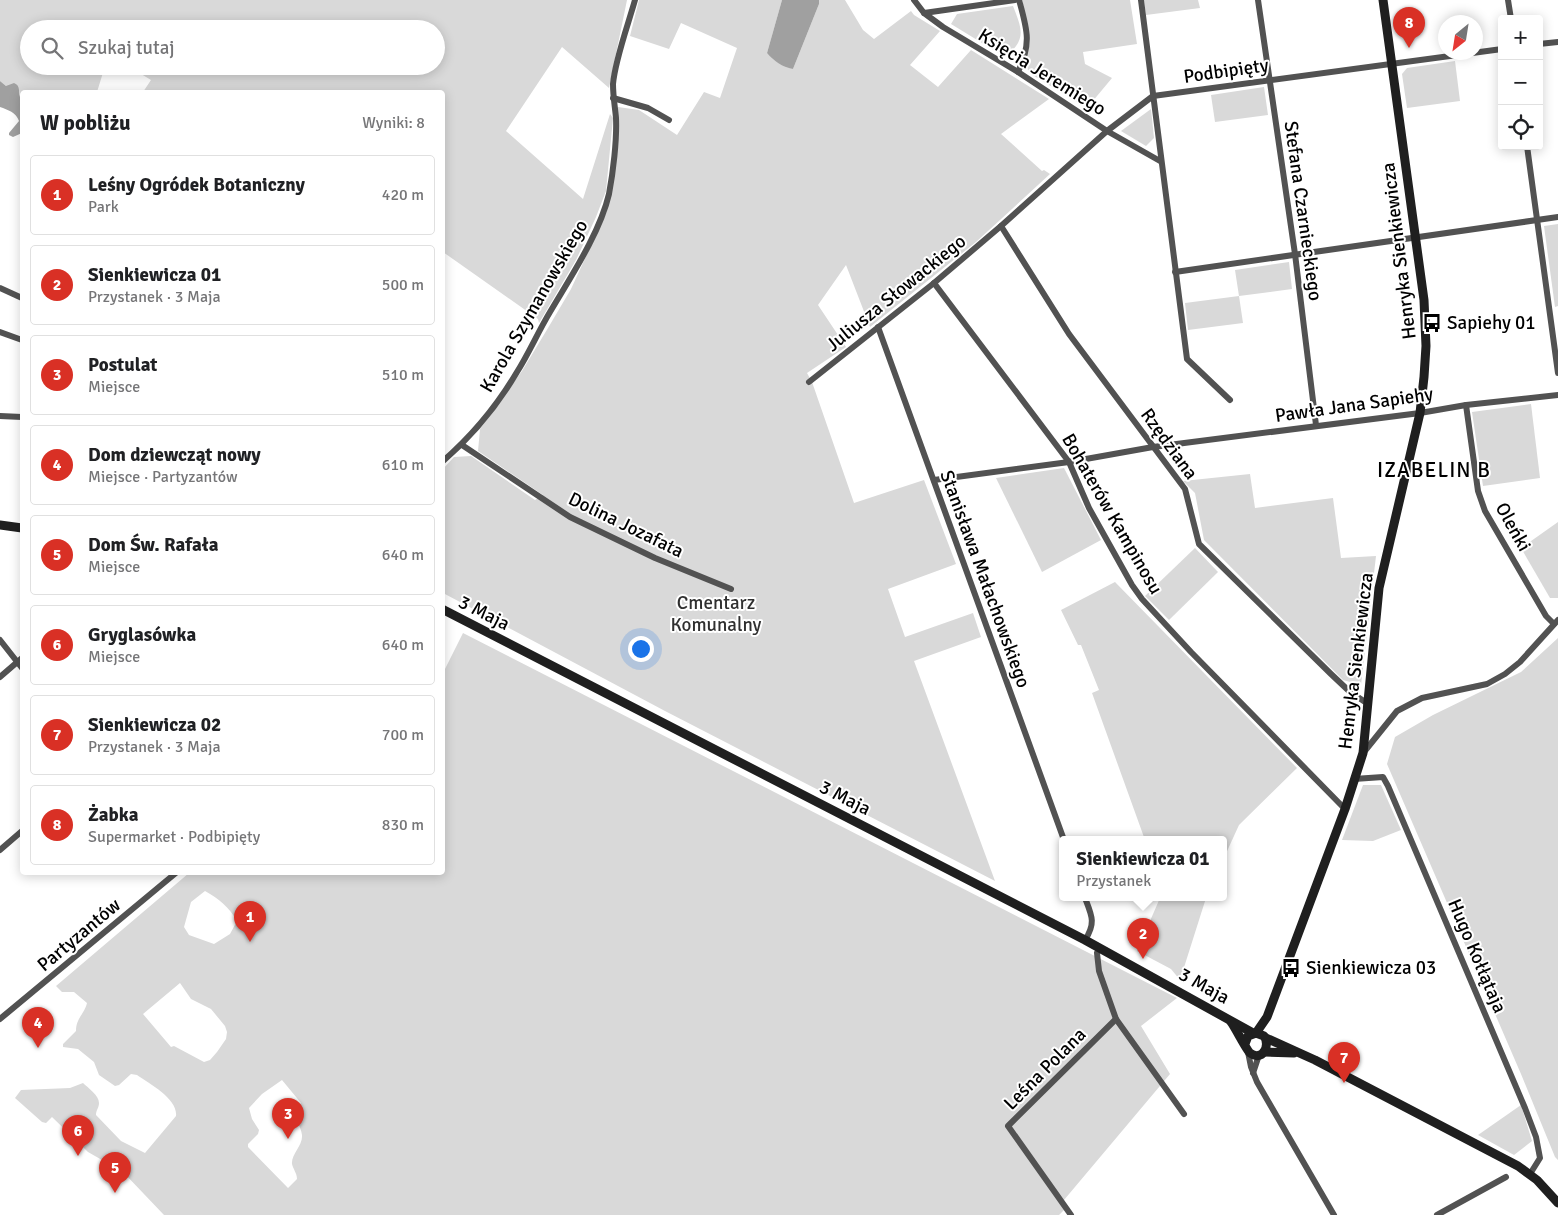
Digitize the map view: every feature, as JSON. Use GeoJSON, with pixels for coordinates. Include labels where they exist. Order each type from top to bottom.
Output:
{"type":"FeatureCollection","features":[{"type":"Feature","properties":{"kind":"street","name":"Karola Szymanowskiego"},"geometry":{"type":"LineString","coordinates":[[445,459],[462,445],[518,372],[542,324],[576,268],[600,222],[608,195],[613,163],[616,120],[614,75],[635,0]]}},
{"type":"Feature","properties":{"kind":"street","name":"Księcia Jeremiego"},"geometry":{"type":"LineString","coordinates":[[914,0],[924,13],[943,27],[1018,72],[1107,131],[1160,160]]}},
{"type":"Feature","properties":{"kind":"street"},"geometry":{"type":"LineString","coordinates":[[924,13],[1015,0]]}},
{"type":"Feature","properties":{"kind":"street"},"geometry":{"type":"LineString","coordinates":[[1018,72],[1023,60],[1028,32],[1019,0]]}},
{"type":"Feature","properties":{"kind":"street"},"geometry":{"type":"LineString","coordinates":[[1140,0],[1187,359],[1230,400]]}},
{"type":"Feature","properties":{"kind":"street","name":"Stefana Czarnieckiego"},"geometry":{"type":"LineString","coordinates":[[1258,0],[1316,425]]}},
{"type":"Feature","properties":{"kind":"street","name":"Henryka Sienkiewicza"},"geometry":{"type":"LineString","coordinates":[[1260,1035],[1345,809],[1363,753],[1379,588],[1420,413],[1424,377],[1426,322],[1383,0]]}},
{"type":"Feature","properties":{"kind":"street"},"geometry":{"type":"LineString","coordinates":[[1508,0],[1510,15]]}},
{"type":"Feature","properties":{"kind":"street"},"geometry":{"type":"LineString","coordinates":[[1543,44],[1558,42]]}},
{"type":"Feature","properties":{"kind":"street","name":"Podbipięty"},"geometry":{"type":"LineString","coordinates":[[1001,226],[1107,131],[1153,96],[1498,50]]}},
{"type":"Feature","properties":{"kind":"street"},"geometry":{"type":"LineString","coordinates":[[614,98],[648,108],[669,120]]}},
{"type":"Feature","properties":{"kind":"street"},"geometry":{"type":"LineString","coordinates":[[1527,150],[1558,373]]}},
{"type":"Feature","properties":{"kind":"street"},"geometry":{"type":"LineString","coordinates":[[1175,272],[1558,218]]}},
{"type":"Feature","properties":{"kind":"street","name":"Juliusza Słowackiego"},"geometry":{"type":"LineString","coordinates":[[809,382],[934,283],[1001,226]]}},
{"type":"Feature","properties":{"kind":"street","name":"Rzędziana"},"geometry":{"type":"LineString","coordinates":[[1001,226],[1069,334],[1185,489],[1199,544],[1349,692],[1368,704]]}},
{"type":"Feature","properties":{"kind":"street","name":"Bohaterów Kampinosu"},"geometry":{"type":"LineString","coordinates":[[934,283],[1069,462],[1089,508],[1132,585],[1142,599],[1185,646],[1345,809]]}},
{"type":"Feature","properties":{"kind":"street"},"geometry":{"type":"LineString","coordinates":[[0,288],[20,297]]}},
{"type":"Feature","properties":{"kind":"street","name":"Stanisława Małachowskiego"},"geometry":{"type":"LineString","coordinates":[[878,327],[1063,836]]}},
{"type":"Feature","properties":{"kind":"street"},"geometry":{"type":"LineString","coordinates":[[0,332],[20,339]]}},
{"type":"Feature","properties":{"kind":"street","name":"Pawła Jana Sapiehy"},"geometry":{"type":"LineString","coordinates":[[934,480],[1069,462],[1153,447],[1420,413],[1466,405],[1558,395]]}},
{"type":"Feature","properties":{"kind":"street","name":"Oleńki"},"geometry":{"type":"LineString","coordinates":[[1466,405],[1478,491],[1485,511],[1546,616],[1556,622]]}},
{"type":"Feature","properties":{"kind":"street"},"geometry":{"type":"LineString","coordinates":[[0,416],[20,417]]}},
{"type":"Feature","properties":{"kind":"street","name":"Dolina Jozafata"},"geometry":{"type":"LineString","coordinates":[[462,445],[570,518],[655,558],[731,589]]}},
{"type":"Feature","properties":{"kind":"street"},"geometry":{"type":"LineString","coordinates":[[0,524],[20,528]]}},
{"type":"Feature","properties":{"kind":"street","name":"3 Maja"},"geometry":{"type":"LineString","coordinates":[[445,611],[1085,940],[1260,1035],[1483,1146],[1530,1174],[1558,1203]]}},
{"type":"Feature","properties":{"kind":"street"},"geometry":{"type":"LineString","coordinates":[[1363,753],[1397,711],[1422,698],[1487,684],[1505,674],[1520,662],[1556,622]]}},
{"type":"Feature","properties":{"kind":"street"},"geometry":{"type":"LineString","coordinates":[[0,640],[20,662]]}},
{"type":"Feature","properties":{"kind":"street"},"geometry":{"type":"LineString","coordinates":[[0,677],[20,664]]}},
{"type":"Feature","properties":{"kind":"street","name":"Hugo Kołłątaja"},"geometry":{"type":"LineString","coordinates":[[1354,779],[1383,777],[1388,786],[1526,1108],[1536,1137],[1540,1158],[1530,1174]]}},
{"type":"Feature","properties":{"kind":"street"},"geometry":{"type":"LineString","coordinates":[[0,850],[20,833]]}},
{"type":"Feature","properties":{"kind":"street","name":"Partyzantów"},"geometry":{"type":"LineString","coordinates":[[0,1019],[173,875]]}},
{"type":"Feature","properties":{"kind":"street"},"geometry":{"type":"LineString","coordinates":[[1085,940],[1092,924],[1091,912],[1087,901]]}},
{"type":"Feature","properties":{"kind":"street"},"geometry":{"type":"LineString","coordinates":[[1097,953],[1099,971],[1116,1019],[1184,1114]]}},
{"type":"Feature","properties":{"kind":"street","name":"Leśna Polana"},"geometry":{"type":"LineString","coordinates":[[1071,1215],[1008,1126],[1116,1019]]}},
{"type":"Feature","properties":{"kind":"street","name":"3 Maja"},"geometry":{"type":"LineString","coordinates":[[1230,1019],[1246,1048]]}},
{"type":"Feature","properties":{"kind":"street"},"geometry":{"type":"LineString","coordinates":[[1253,1073],[1267,1047],[1260,1035],[1248,1036],[1246,1048],[1253,1073],[1334,1215]]}},
{"type":"Feature","properties":{"kind":"street"},"geometry":{"type":"LineString","coordinates":[[1246,1048],[1253,1055],[1262,1054]]}},
{"type":"Feature","properties":{"kind":"street","name":"3 Maja"},"geometry":{"type":"LineString","coordinates":[[1262,1054],[1301,1054]]}},
{"type":"Feature","properties":{"kind":"street"},"geometry":{"type":"LineString","coordinates":[[1437,1215],[1506,1176]]}},
{"type":"Feature","properties":{"kind":"green space"},"geometry":{"type":"Polygon","coordinates":[[[0,0],[627,0],[609,88],[562,47],[506,131],[583,199],[610,114],[613,118],[606,191],[576,260],[539,323],[538,319],[445,253],[445,90],[144,90],[151,80],[143,75],[445,75],[445,20],[20,20],[20,75],[102,75],[98,90],[20,90],[20,97],[19,90],[6,86],[0,81],[0,0]]]}},
{"type":"Feature","properties":{"kind":"green space","name":"Cmentarz Komunalny"},"geometry":{"type":"Polygon","coordinates":[[[639,0],[782,0],[767,53],[793,69],[819,0],[845,0],[863,30],[874,39],[911,11],[914,15],[940,31],[910,65],[938,87],[971,50],[1049,99],[1001,134],[1042,171],[1044,170],[1050,174],[976,242],[870,327],[846,265],[818,305],[846,347],[807,373],[812,382],[854,503],[924,480],[956,564],[888,589],[905,637],[973,613],[981,637],[914,661],[995,881],[665,711],[445,594],[445,467],[454,457],[471,456],[535,500],[543,495],[478,451],[480,429],[522,371],[571,289],[607,211],[618,107],[639,110],[677,135],[704,92],[720,98],[737,48],[681,23],[669,49],[630,36],[639,0]]]}},
{"type":"Feature","properties":{"kind":"green space"},"geometry":{"type":"Polygon","coordinates":[[[1022,0],[1130,0],[1137,44],[1083,52],[1085,64],[1112,78],[1087,108],[1031,74],[1024,64],[1028,26],[1022,0]]]}},
{"type":"Feature","properties":{"kind":"green space"},"geometry":{"type":"Polygon","coordinates":[[[1144,0],[1198,0],[1200,8],[1146,15],[1144,0]]]}},
{"type":"Feature","properties":{"kind":"green space"},"geometry":{"type":"Polygon","coordinates":[[[1013,6],[1019,21],[1021,34],[1017,45],[1005,57],[951,24],[957,14],[1013,6]]]}},
{"type":"Feature","properties":{"kind":"green space"},"geometry":{"type":"Polygon","coordinates":[[[1455,61],[1460,101],[1407,108],[1402,74],[1407,68],[1455,61]]]}},
{"type":"Feature","properties":{"kind":"green space"},"geometry":{"type":"Polygon","coordinates":[[[1264,87],[1268,115],[1215,122],[1211,95],[1264,87]]]}},
{"type":"Feature","properties":{"kind":"green space"},"geometry":{"type":"Polygon","coordinates":[[[1151,109],[1154,138],[1146,146],[1121,131],[1151,109]]]}},
{"type":"Feature","properties":{"kind":"green space"},"geometry":{"type":"Polygon","coordinates":[[[1558,224],[1558,306],[1555,307],[1544,226],[1558,224]]]}},
{"type":"Feature","properties":{"kind":"green space"},"geometry":{"type":"Polygon","coordinates":[[[1289,262],[1292,289],[1239,296],[1235,270],[1289,262]]]}},
{"type":"Feature","properties":{"kind":"green space"},"geometry":{"type":"Polygon","coordinates":[[[1239,296],[1243,323],[1188,330],[1185,303],[1239,296]]]}},
{"type":"Feature","properties":{"kind":"green space"},"geometry":{"type":"Polygon","coordinates":[[[1531,404],[1540,478],[1483,486],[1472,412],[1531,404]]]}},
{"type":"Feature","properties":{"kind":"green space"},"geometry":{"type":"Polygon","coordinates":[[[1064,468],[1101,540],[1042,572],[996,478],[1064,468]]]}},
{"type":"Feature","properties":{"kind":"green space"},"geometry":{"type":"Polygon","coordinates":[[[1250,474],[1255,508],[1333,498],[1341,558],[1376,556],[1361,685],[1343,680],[1204,540],[1195,493],[1183,481],[1250,474]]]}},
{"type":"Feature","properties":{"kind":"green space"},"geometry":{"type":"Polygon","coordinates":[[[1558,522],[1558,598],[1550,598],[1521,548],[1558,522]]]}},
{"type":"Feature","properties":{"kind":"green space"},"geometry":{"type":"Polygon","coordinates":[[[1195,548],[1218,572],[1169,620],[1145,596],[1195,548]]]}},
{"type":"Feature","properties":{"kind":"green space"},"geometry":{"type":"Polygon","coordinates":[[[1115,582],[1297,768],[1239,825],[1227,851],[1227,836],[1144,836],[1092,693],[1099,690],[1081,645],[1078,645],[1061,610],[1115,582]]]}},
{"type":"Feature","properties":{"kind":"green space"},"geometry":{"type":"Polygon","coordinates":[[[463,633],[1177,998],[1141,1026],[1170,1074],[1064,1200],[1065,1209],[1059,1215],[164,1215],[123,1172],[88,1152],[52,1117],[46,1123],[42,1122],[15,1098],[21,1090],[70,1088],[83,1083],[99,1100],[96,1115],[121,1141],[145,1153],[176,1116],[173,1104],[168,1098],[156,1087],[137,1075],[131,1074],[119,1085],[115,1086],[99,1075],[94,1062],[78,1049],[63,1047],[63,1044],[76,1031],[77,1023],[87,1003],[74,992],[62,992],[56,986],[187,875],[445,875],[445,669],[463,633]],[[205,891],[191,902],[184,927],[189,935],[214,944],[230,934],[237,921],[231,912],[215,897],[205,891]],[[180,983],[143,1014],[171,1047],[174,1046],[204,1062],[210,1060],[226,1039],[227,1032],[225,1026],[211,1009],[191,999],[180,983]],[[282,1080],[262,1094],[249,1108],[252,1119],[259,1130],[258,1134],[248,1144],[248,1147],[288,1188],[297,1179],[292,1160],[302,1139],[301,1130],[295,1115],[301,1103],[282,1080]]]}},
{"type":"Feature","properties":{"kind":"green space"},"geometry":{"type":"Polygon","coordinates":[[[1558,638],[1558,1160],[1555,1157],[1387,764],[1395,737],[1433,715],[1521,672],[1558,638]]]}},
{"type":"Feature","properties":{"kind":"green space"},"geometry":{"type":"Polygon","coordinates":[[[1363,785],[1381,785],[1401,830],[1373,841],[1342,840],[1363,785]]]}},
{"type":"Feature","properties":{"kind":"green space"},"geometry":{"type":"Polygon","coordinates":[[[1159,901],[1205,901],[1180,980],[1171,969],[1137,951],[1159,901]]]}},
{"type":"Feature","properties":{"kind":"green space"},"geometry":{"type":"Polygon","coordinates":[[[1521,1105],[1532,1141],[1514,1155],[1478,1135],[1521,1105]]]}},
{"type":"Feature","properties":{"kind":"shaded area"},"geometry":{"type":"Polygon","coordinates":[[[782,0],[819,0],[793,69],[785,67],[772,59],[767,53],[782,0]]]}},
{"type":"Feature","properties":{"kind":"shaded area"},"geometry":{"type":"Polygon","coordinates":[[[0,81],[6,86],[16,84],[20,97],[20,134],[13,137],[9,135],[19,121],[14,113],[0,107],[0,81]]]}},
{"type":"Feature","properties":{"kind":"place","name":"Żabka"},"geometry":{"type":"Point","coordinates":[1409,48]}},
{"type":"Feature","properties":{"kind":"place","name":"Sapiehy 01"},"geometry":{"type":"Point","coordinates":[1432,323]}},
{"type":"Feature","properties":{"kind":"place","name":"Leśny Ogródek Botaniczny"},"geometry":{"type":"Point","coordinates":[250,942]}},
{"type":"Feature","properties":{"kind":"place","name":"Sienkiewicza 01"},"geometry":{"type":"Point","coordinates":[1143,959]}},
{"type":"Feature","properties":{"kind":"place","name":"Sienkiewicza 03"},"geometry":{"type":"Point","coordinates":[1291,968]}},
{"type":"Feature","properties":{"kind":"place","name":"Dom dziewcząt nowy"},"geometry":{"type":"Point","coordinates":[38,1048]}},
{"type":"Feature","properties":{"kind":"place","name":"Sienkiewicza 02"},"geometry":{"type":"Point","coordinates":[1344,1083]}},
{"type":"Feature","properties":{"kind":"place","name":"Postulat"},"geometry":{"type":"Point","coordinates":[288,1139]}},
{"type":"Feature","properties":{"kind":"place","name":"Gryglasówka"},"geometry":{"type":"Point","coordinates":[78,1156]}},
{"type":"Feature","properties":{"kind":"place","name":"Dom Św. Rafała"},"geometry":{"type":"Point","coordinates":[115,1193]}},
{"type":"Feature","properties":{"kind":"district","name":"IZABELIN B"},"geometry":{"type":"Point","coordinates":[1434,470]}}]}
